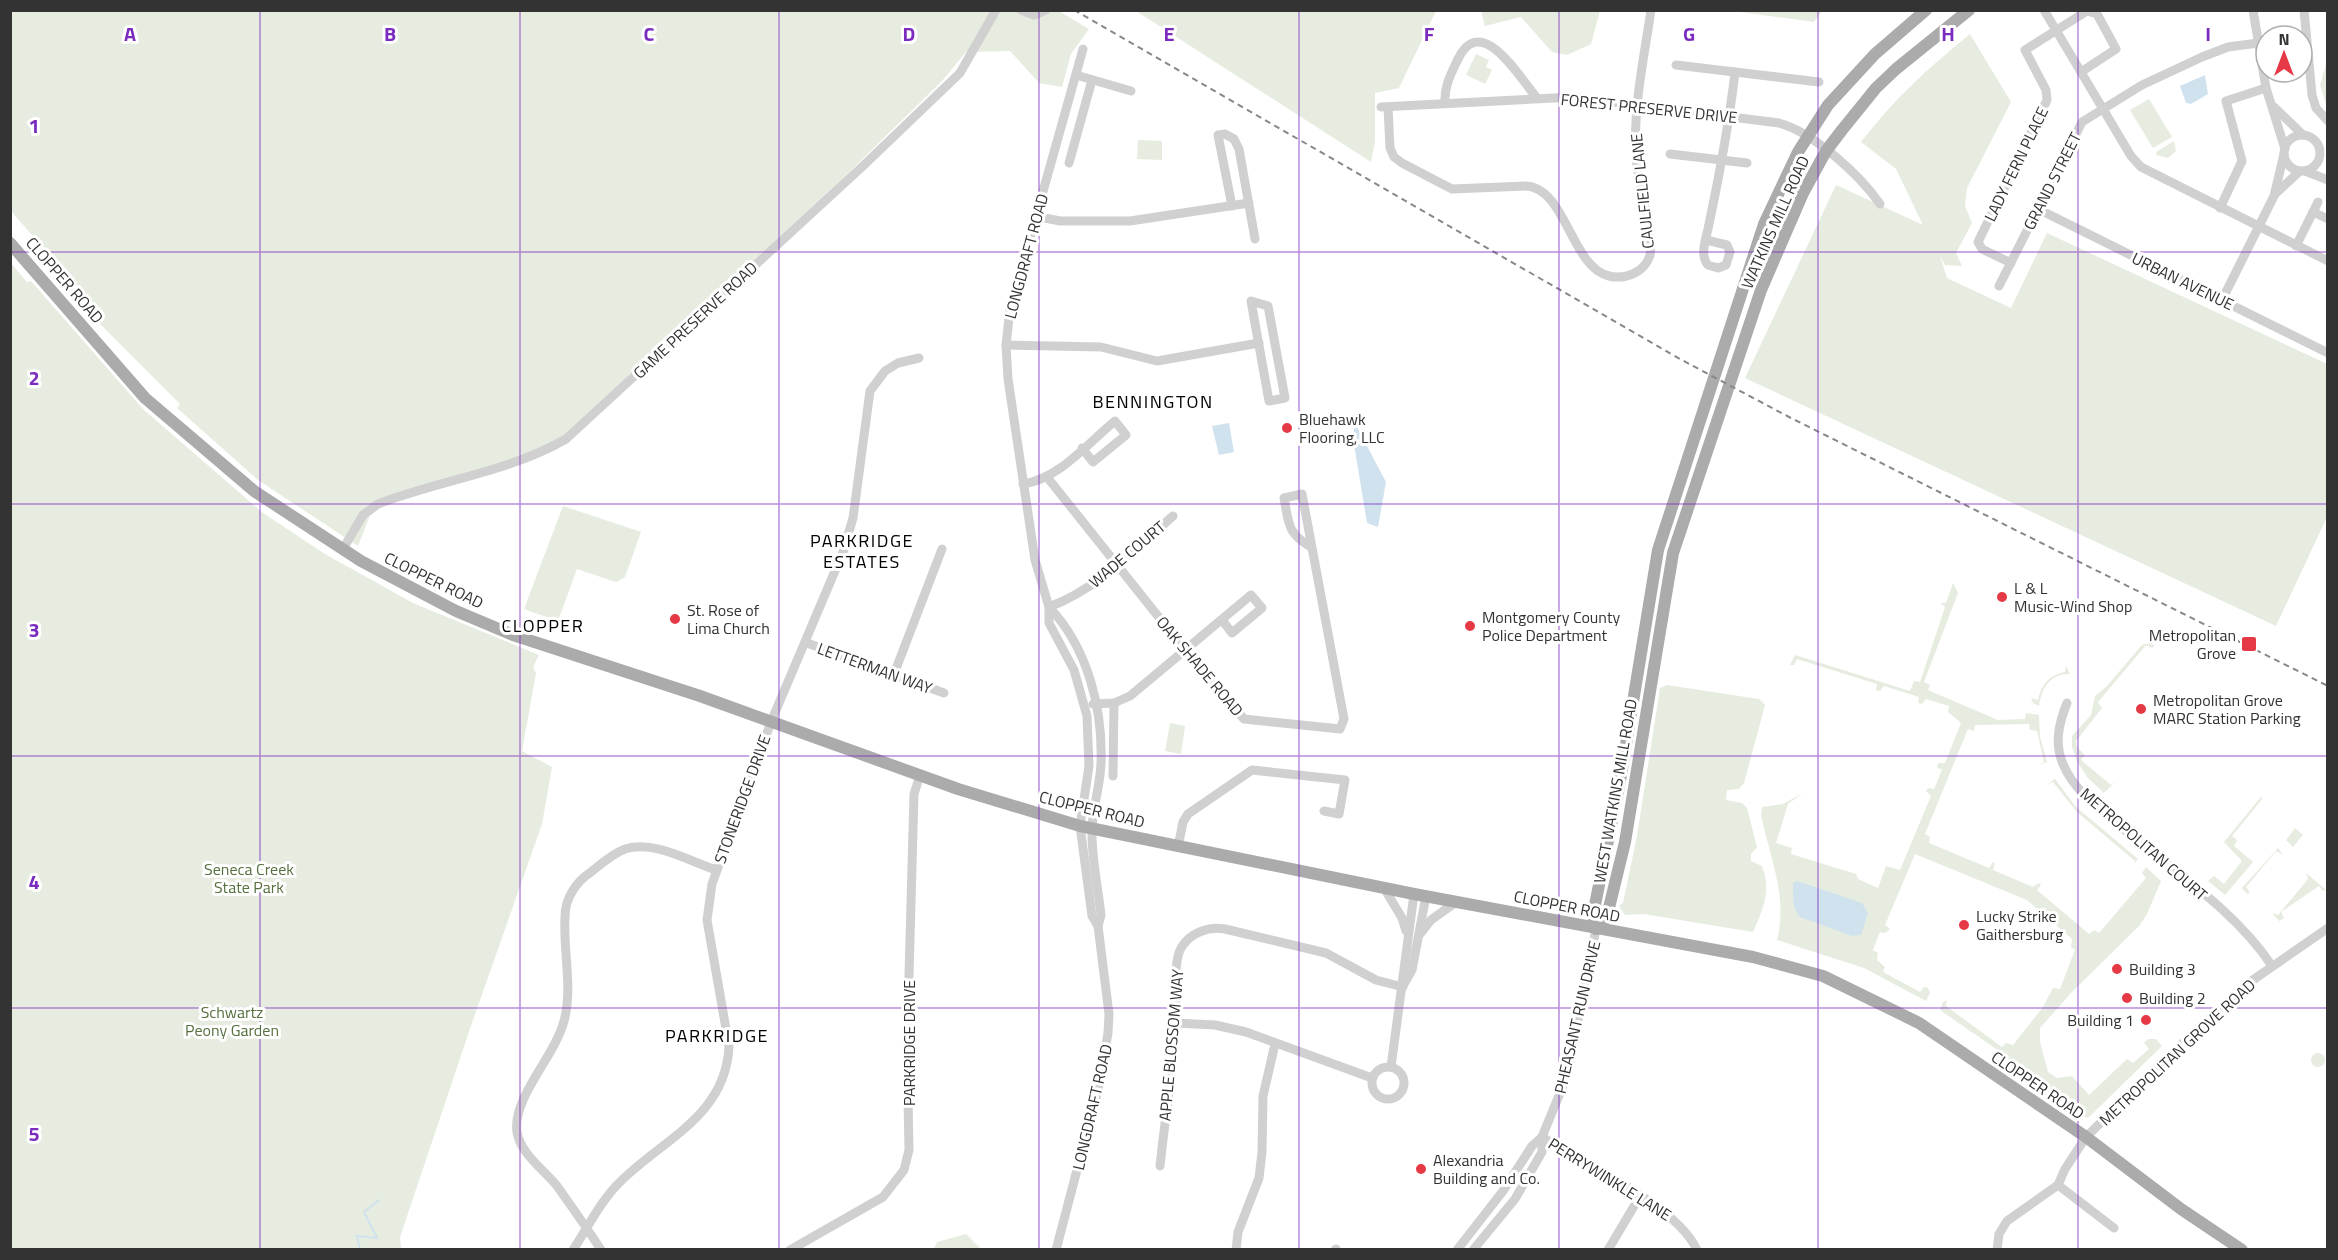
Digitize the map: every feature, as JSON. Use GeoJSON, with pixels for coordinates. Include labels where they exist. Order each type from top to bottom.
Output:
{"type":"FeatureCollection","features":[{"type":"Feature","properties":{"kind":"main road","name":"WATKINS MILL ROAD"},"geometry":{"type":"LineString","coordinates":[[1711,388],[1764,224],[1807,136],[1845,85],[1875,54],[1926,10]]}},
{"type":"Feature","properties":{"kind":"main road","name":"WATKINS MILL ROAD"},"geometry":{"type":"LineString","coordinates":[[1726,396],[1761,291],[1785,232],[1826,151],[1876,88],[1916,51],[1969,10]]}},
{"type":"Feature","properties":{"kind":"main road","name":"CLOPPER ROAD"},"geometry":{"type":"LineString","coordinates":[[10,243],[145,398],[254,491],[400,584],[513,634],[920,775],[1086,827],[1384,888],[1753,957],[1823,976],[1848,986],[1919,1023],[2086,1137],[2181,1209],[2242,1250]]}},
{"type":"Feature","properties":{"kind":"main road","name":"WEST WATKINS MILL ROAD"},"geometry":{"type":"LineString","coordinates":[[1596,929],[1593,915],[1620,781],[1653,571],[1711,388]]}},
{"type":"Feature","properties":{"kind":"main road","name":"WEST WATKINS MILL ROAD"},"geometry":{"type":"LineString","coordinates":[[1596,929],[1607,916],[1625,842],[1672,553],[1726,396]]}},
{"type":"Feature","properties":{"kind":"street","name":"GAME PRESERVE ROAD"},"geometry":{"type":"LineString","coordinates":[[343,549],[363,515],[378,504],[531,455],[566,439],[863,166],[960,73],[996,10]]}},
{"type":"Feature","properties":{"kind":"street"},"geometry":{"type":"LineString","coordinates":[[1021,10],[1034,15],[1046,10]]}},
{"type":"Feature","properties":{"kind":"street","name":"CAULFIELD LANE"},"geometry":{"type":"LineString","coordinates":[[1385,107],[1390,148],[1398,161],[1452,189],[1538,188],[1550,199],[1592,266],[1604,275],[1619,278],[1633,274],[1643,266],[1651,248],[1637,168],[1637,105],[1651,10]]}},
{"type":"Feature","properties":{"kind":"street"},"geometry":{"type":"LineString","coordinates":[[2044,10],[2131,156],[2141,167],[2328,261]]}},
{"type":"Feature","properties":{"kind":"street"},"geometry":{"type":"LineString","coordinates":[[2304,10],[2312,95],[2319,112],[2328,121]]}},
{"type":"Feature","properties":{"kind":"street"},"geometry":{"type":"LineString","coordinates":[[2056,30],[2087,11],[2092,11],[2115,44],[2112,53],[2081,72]]}},
{"type":"Feature","properties":{"kind":"street","name":"LADY FERN PLACE"},"geometry":{"type":"LineString","coordinates":[[2011,263],[1982,249],[1979,240],[2047,100],[2046,90],[2025,50],[2056,30]]}},
{"type":"Feature","properties":{"kind":"street"},"geometry":{"type":"LineString","coordinates":[[1445,103],[1447,81],[1463,49],[1474,40],[1483,40],[1492,46],[1537,98]]}},
{"type":"Feature","properties":{"kind":"street","name":"GRAND STREET"},"geometry":{"type":"LineString","coordinates":[[1999,286],[2079,126],[2103,108],[2152,80],[2211,53],[2254,44]]}},
{"type":"Feature","properties":{"kind":"street","name":"LONGDRAFT ROAD"},"geometry":{"type":"LineString","coordinates":[[1056,1250],[1098,1090],[1109,1014],[1098,926],[1101,915],[1086,827],[1089,766],[1084,706],[1074,670],[1048,623],[1049,607],[1035,560],[1023,484],[1006,345],[1010,309],[1083,50]]}},
{"type":"Feature","properties":{"kind":"street"},"geometry":{"type":"LineString","coordinates":[[1676,65],[1819,82]]}},
{"type":"Feature","properties":{"kind":"street"},"geometry":{"type":"LineString","coordinates":[[1706,240],[1723,160],[1735,72]]}},
{"type":"Feature","properties":{"kind":"street"},"geometry":{"type":"LineString","coordinates":[[1076,75],[1131,91]]}},
{"type":"Feature","properties":{"kind":"street"},"geometry":{"type":"LineString","coordinates":[[1069,163],[1092,80]]}},
{"type":"Feature","properties":{"kind":"street"},"geometry":{"type":"LineString","coordinates":[[2265,84],[2284,152],[2291,167],[2328,180]]}},
{"type":"Feature","properties":{"kind":"street"},"geometry":{"type":"LineString","coordinates":[[2220,208],[2242,161],[2226,101],[2266,88]]}},
{"type":"Feature","properties":{"kind":"street","name":"FOREST PRESERVE DRIVE"},"geometry":{"type":"LineString","coordinates":[[1385,107],[1574,97],[1779,123],[1807,136],[1826,151],[1869,188],[1880,204]]}},
{"type":"Feature","properties":{"kind":"street"},"geometry":{"type":"LineString","coordinates":[[2270,102],[2304,135],[2313,138],[2328,165]]}},
{"type":"Feature","properties":{"kind":"street"},"geometry":{"type":"LineString","coordinates":[[1232,206],[1218,135],[1225,134],[1234,139],[1239,149],[1255,239]]}},
{"type":"Feature","properties":{"kind":"street"},"geometry":{"type":"LineString","coordinates":[[2222,300],[2274,196],[2289,140],[2304,135]]}},
{"type":"Feature","properties":{"kind":"street"},"geometry":{"type":"LineString","coordinates":[[2274,196],[2303,171],[2317,164],[2320,150]]}},
{"type":"Feature","properties":{"kind":"street"},"geometry":{"type":"LineString","coordinates":[[1670,154],[1747,163]]}},
{"type":"Feature","properties":{"kind":"street"},"geometry":{"type":"LineString","coordinates":[[2296,246],[2318,202]]}},
{"type":"Feature","properties":{"kind":"street"},"geometry":{"type":"LineString","coordinates":[[1035,216],[1060,220],[1130,221],[1249,203]]}},
{"type":"Feature","properties":{"kind":"street","name":"URBAN AVENUE"},"geometry":{"type":"LineString","coordinates":[[2038,209],[2328,353]]}},
{"type":"Feature","properties":{"kind":"street"},"geometry":{"type":"LineString","coordinates":[[2313,212],[2328,219]]}},
{"type":"Feature","properties":{"kind":"street"},"geometry":{"type":"LineString","coordinates":[[1251,301],[1268,306],[1285,398],[1269,401],[1259,343],[1251,301]]}},
{"type":"Feature","properties":{"kind":"street"},"geometry":{"type":"LineString","coordinates":[[1006,345],[1101,347],[1157,361],[1259,343]]}},
{"type":"Feature","properties":{"kind":"street","name":"STONERIDGE DRIVE"},"geometry":{"type":"LineString","coordinates":[[573,1250],[619,1182],[698,1117],[713,1101],[723,1082],[729,1063],[729,1046],[707,920],[709,898],[716,870],[771,722],[807,643],[843,552],[853,518],[870,391],[885,371],[898,363],[919,358]]}},
{"type":"Feature","properties":{"kind":"street"},"geometry":{"type":"LineString","coordinates":[[1023,484],[1047,477],[1082,448],[1115,421],[1126,435],[1093,462],[1082,448]]}},
{"type":"Feature","properties":{"kind":"street","name":"OAK SHADE ROAD"},"geometry":{"type":"LineString","coordinates":[[1047,477],[1185,650],[1244,719],[1340,729],[1344,719],[1302,494],[1284,498],[1289,528],[1296,538],[1311,547]]}},
{"type":"Feature","properties":{"kind":"street","name":"WADE COURT"},"geometry":{"type":"LineString","coordinates":[[1049,607],[1087,587],[1118,565],[1173,516]]}},
{"type":"Feature","properties":{"kind":"street"},"geometry":{"type":"LineString","coordinates":[[894,675],[942,549]]}},
{"type":"Feature","properties":{"kind":"street","name":"LONGDRAFT ROAD"},"geometry":{"type":"LineString","coordinates":[[1049,607],[1061,620],[1085,665],[1097,704],[1101,766],[1086,827]]}},
{"type":"Feature","properties":{"kind":"street"},"geometry":{"type":"LineString","coordinates":[[1084,706],[1114,703],[1130,696],[1222,620]]}},
{"type":"Feature","properties":{"kind":"street","name":"LETTERMAN WAY"},"geometry":{"type":"LineString","coordinates":[[807,643],[944,693]]}},
{"type":"Feature","properties":{"kind":"street"},"geometry":{"type":"LineString","coordinates":[[1113,776],[1114,703]]}},
{"type":"Feature","properties":{"kind":"street","name":"METROPOLITAN COURT"},"geometry":{"type":"LineString","coordinates":[[2067,703],[2057,740],[2059,754],[2069,777],[2103,812],[2238,924],[2251,937],[2272,966]]}},
{"type":"Feature","properties":{"kind":"street"},"geometry":{"type":"LineString","coordinates":[[1178,847],[1183,822],[1188,814],[1252,770],[1345,780],[1340,814],[1324,811]]}},
{"type":"Feature","properties":{"kind":"street","name":"PARKRIDGE DRIVE"},"geometry":{"type":"LineString","coordinates":[[790,1250],[883,1197],[904,1170],[909,1150],[907,1048],[914,794],[920,775]]}},
{"type":"Feature","properties":{"kind":"street"},"geometry":{"type":"LineString","coordinates":[[601,1250],[587,1228],[519,1141],[516,1130],[521,1101],[552,1053],[564,1020],[568,992],[564,915],[569,897],[584,876],[613,855],[636,847],[658,849],[716,870]]}},
{"type":"Feature","properties":{"kind":"street"},"geometry":{"type":"LineString","coordinates":[[1384,888],[1402,918],[1407,935]]}},
{"type":"Feature","properties":{"kind":"street"},"geometry":{"type":"LineString","coordinates":[[1391,1067],[1403,987],[1402,968],[1407,935],[1420,895]]}},
{"type":"Feature","properties":{"kind":"street"},"geometry":{"type":"LineString","coordinates":[[1403,987],[1412,970],[1419,936],[1420,895]]}},
{"type":"Feature","properties":{"kind":"street"},"geometry":{"type":"LineString","coordinates":[[1419,936],[1431,920],[1456,902]]}},
{"type":"Feature","properties":{"kind":"street","name":"APPLE BLOSSOM WAY"},"geometry":{"type":"LineString","coordinates":[[1160,1166],[1176,1023],[1178,956],[1191,937],[1209,928],[1225,928],[1326,953],[1376,980],[1403,987]]}},
{"type":"Feature","properties":{"kind":"street","name":"METROPOLITAN GROVE ROAD"},"geometry":{"type":"LineString","coordinates":[[2058,1185],[2065,1169],[2086,1137],[2228,1000],[2272,966],[2328,928]]}},
{"type":"Feature","properties":{"kind":"street","name":"PHEASANT RUN DRIVE"},"geometry":{"type":"LineString","coordinates":[[1473,1250],[1515,1199],[1542,1152],[1542,1137],[1567,1076],[1596,929]]}},
{"type":"Feature","properties":{"kind":"street"},"geometry":{"type":"LineString","coordinates":[[1176,1023],[1215,1025],[1246,1032],[1372,1078]]}},
{"type":"Feature","properties":{"kind":"street"},"geometry":{"type":"LineString","coordinates":[[1236,1250],[1238,1232],[1259,1178],[1263,1152],[1263,1096],[1275,1044]]}},
{"type":"Feature","properties":{"kind":"street"},"geometry":{"type":"LineString","coordinates":[[1391,1067],[1397,1070],[1403,1079],[1402,1090],[1396,1096],[1388,1099],[1376,1094],[1372,1086],[1372,1078],[1380,1069],[1391,1067]]}},
{"type":"Feature","properties":{"kind":"street","name":"PHEASANT RUN DRIVE"},"geometry":{"type":"LineString","coordinates":[[1457,1250],[1503,1191],[1532,1146],[1542,1137]]}},
{"type":"Feature","properties":{"kind":"street","name":"PERRYWINKLE LANE"},"geometry":{"type":"LineString","coordinates":[[1542,1137],[1678,1221],[1697,1250]]}},
{"type":"Feature","properties":{"kind":"street"},"geometry":{"type":"LineString","coordinates":[[1997,1250],[1999,1234],[2007,1221],[2058,1185],[2114,1228]]}},
{"type":"Feature","properties":{"kind":"street"},"geometry":{"type":"LineString","coordinates":[[1608,1250],[1640,1196]]}},
{"type":"Feature","properties":{"kind":"green space"},"geometry":{"type":"Polygon","coordinates":[[[1057,10],[1089,29],[1071,54],[1062,87],[1039,83],[1010,51],[966,52],[942,81],[843,178],[563,436],[496,467],[376,500],[358,546],[258,480],[177,408],[180,404],[91,315],[53,271],[60,267],[11,211],[10,11],[1057,10]]]}},
{"type":"Feature","properties":{"kind":"green space"},"geometry":{"type":"Polygon","coordinates":[[[1481,10],[1600,11],[1591,44],[1567,55],[1552,52],[1521,17],[1485,26],[1481,10]]]}},
{"type":"Feature","properties":{"kind":"green space"},"geometry":{"type":"Polygon","coordinates":[[[1136,11],[1436,11],[1399,88],[1375,93],[1375,141],[1371,162],[1136,11]]]}},
{"type":"Feature","properties":{"kind":"green space"},"geometry":{"type":"Polygon","coordinates":[[[1733,11],[1822,11],[1814,22],[1733,11]]]}},
{"type":"Feature","properties":{"kind":"green space"},"geometry":{"type":"Polygon","coordinates":[[[1970,34],[2011,102],[1967,188],[1965,206],[1972,223],[1956,253],[1962,266],[1945,265],[1940,256],[1947,278],[2011,308],[2047,233],[2327,364],[2327,517],[2276,626],[1745,378],[1836,185],[1923,225],[1896,169],[1861,142],[1912,85],[1970,34]]]}},
{"type":"Feature","properties":{"kind":"green space"},"geometry":{"type":"Polygon","coordinates":[[[1476,54],[1489,60],[1486,67],[1492,70],[1485,84],[1466,75],[1476,54]]]}},
{"type":"Feature","properties":{"kind":"green space"},"geometry":{"type":"Polygon","coordinates":[[[2327,61],[2327,107],[2320,85],[2327,61]]]}},
{"type":"Feature","properties":{"kind":"green space"},"geometry":{"type":"Polygon","coordinates":[[[2149,99],[2172,137],[2153,148],[2130,110],[2149,99]]]}},
{"type":"Feature","properties":{"kind":"green space"},"geometry":{"type":"Polygon","coordinates":[[[1138,140],[1162,141],[1162,160],[1137,159],[1138,140]]]}},
{"type":"Feature","properties":{"kind":"green space"},"geometry":{"type":"Polygon","coordinates":[[[2174,141],[2176,151],[2168,158],[2157,155],[2156,152],[2174,141]]]}},
{"type":"Feature","properties":{"kind":"green space","name":"Seneca Creek State Park"},"geometry":{"type":"Polygon","coordinates":[[[10,262],[27,282],[31,281],[143,409],[263,513],[325,554],[413,603],[539,655],[533,667],[536,673],[522,751],[552,767],[542,824],[400,1237],[401,1249],[11,1249],[10,262]]]}},
{"type":"Feature","properties":{"kind":"green space"},"geometry":{"type":"Polygon","coordinates":[[[563,506],[641,532],[625,577],[616,582],[577,569],[558,621],[524,609],[563,506]]]}},
{"type":"Feature","properties":{"kind":"green space"},"geometry":{"type":"Polygon","coordinates":[[[1953,583],[1958,593],[1924,682],[1930,685],[1928,690],[1998,720],[2025,719],[2026,713],[2039,715],[2040,737],[2047,762],[2038,765],[2044,762],[2037,731],[2030,730],[2029,724],[1975,725],[1974,731],[1968,729],[1925,834],[1930,837],[1929,843],[1989,868],[1993,862],[1995,863],[1993,870],[2033,887],[2039,883],[2041,885],[2037,890],[2089,934],[2094,930],[2099,933],[2146,878],[2142,873],[2146,867],[2161,881],[2140,925],[2072,992],[2040,1028],[2040,1042],[2048,1072],[2057,1078],[2072,1076],[2089,1095],[2127,1059],[2133,1063],[2149,1049],[2144,1043],[2148,1039],[2156,1039],[2162,1046],[2088,1118],[2077,1114],[2010,1064],[1999,1051],[1940,1010],[1943,1002],[1947,1000],[1946,1006],[2002,1047],[2006,1043],[2013,1045],[2043,1007],[2053,988],[2060,989],[2075,950],[2071,947],[2072,939],[2027,900],[1915,854],[1885,925],[1890,929],[1885,933],[1880,932],[1873,950],[1878,953],[1877,960],[1885,967],[1883,972],[1920,992],[1924,987],[1928,988],[1930,993],[1926,1001],[1864,968],[1777,940],[1780,924],[1779,892],[1761,815],[1762,807],[1783,804],[1803,793],[1788,804],[1776,843],[1792,848],[1791,854],[1856,874],[1858,879],[1878,888],[1886,866],[1900,870],[1931,796],[1926,791],[1928,788],[1934,789],[1942,770],[1937,767],[1938,763],[1945,763],[1961,723],[1948,712],[1949,706],[1926,699],[1922,704],[1918,703],[1919,697],[1884,686],[1880,691],[1876,690],[1877,684],[1797,659],[1794,665],[1790,665],[1795,655],[1910,691],[1914,681],[1920,682],[1945,607],[1940,603],[1946,603],[1953,583]]]}},
{"type":"Feature","properties":{"kind":"green space"},"geometry":{"type":"Polygon","coordinates":[[[2149,643],[2155,645],[2152,648],[2146,645],[2098,702],[2102,708],[2076,741],[2077,747],[2085,755],[2081,760],[2111,785],[2116,781],[2104,793],[2088,778],[2077,761],[2072,747],[2072,736],[2091,715],[2095,696],[2107,686],[2142,645],[2149,643]]]}},
{"type":"Feature","properties":{"kind":"green space"},"geometry":{"type":"Polygon","coordinates":[[[2066,666],[2070,674],[2052,679],[2042,693],[2039,706],[2033,703],[2031,698],[2038,700],[2041,689],[2047,681],[2054,675],[2065,672],[2066,666]]]}},
{"type":"Feature","properties":{"kind":"green space"},"geometry":{"type":"Polygon","coordinates":[[[1667,685],[1759,699],[1765,705],[1744,783],[1739,789],[1727,790],[1726,800],[1742,803],[1747,808],[1757,847],[1751,854],[1751,861],[1762,866],[1765,875],[1765,899],[1753,932],[1644,914],[1625,915],[1619,906],[1623,903],[1637,836],[1660,688],[1667,685]]]}},
{"type":"Feature","properties":{"kind":"green space"},"geometry":{"type":"Polygon","coordinates":[[[1170,723],[1185,726],[1181,754],[1165,751],[1170,723]]]}},
{"type":"Feature","properties":{"kind":"green space"},"geometry":{"type":"Polygon","coordinates":[[[2055,779],[2076,807],[2138,859],[2134,864],[2135,861],[2077,812],[2053,782],[2047,785],[2055,779]]]}},
{"type":"Feature","properties":{"kind":"green space"},"geometry":{"type":"Polygon","coordinates":[[[2261,797],[2263,798],[2232,836],[2237,840],[2234,846],[2253,862],[2225,895],[2208,881],[2214,876],[2224,884],[2242,861],[2224,842],[2261,797]]]}},
{"type":"Feature","properties":{"kind":"green space"},"geometry":{"type":"Polygon","coordinates":[[[2295,828],[2303,835],[2293,847],[2286,840],[2295,828]]]}},
{"type":"Feature","properties":{"kind":"green space"},"geometry":{"type":"Polygon","coordinates":[[[2278,848],[2283,855],[2276,851],[2246,887],[2250,892],[2247,894],[2242,888],[2278,848]]]}},
{"type":"Feature","properties":{"kind":"green space"},"geometry":{"type":"Polygon","coordinates":[[[2306,873],[2326,890],[2323,891],[2319,886],[2281,912],[2284,918],[2279,921],[2272,913],[2278,915],[2308,879],[2306,873]]]}},
{"type":"Feature","properties":{"kind":"green space"},"geometry":{"type":"Polygon","coordinates":[[[2318,1053],[2323,1055],[2325,1060],[2323,1065],[2318,1067],[2313,1065],[2311,1060],[2313,1055],[2318,1053]]]}},
{"type":"Feature","properties":{"kind":"green space"},"geometry":{"type":"Polygon","coordinates":[[[966,1234],[981,1249],[934,1249],[937,1242],[966,1234]]]}},
{"type":"Feature","properties":{"kind":"water"},"geometry":{"type":"Polygon","coordinates":[[[2205,75],[2208,94],[2191,104],[2186,103],[2180,86],[2205,75]]]}},
{"type":"Feature","properties":{"kind":"water"},"geometry":{"type":"Polygon","coordinates":[[[1229,423],[1234,452],[1219,455],[1212,426],[1229,423]]]}},
{"type":"Feature","properties":{"kind":"water"},"geometry":{"type":"Polygon","coordinates":[[[1357,427],[1386,482],[1378,527],[1367,523],[1353,438],[1354,429],[1357,427]]]}},
{"type":"Feature","properties":{"kind":"water"},"geometry":{"type":"Polygon","coordinates":[[[1797,881],[1862,903],[1868,913],[1861,935],[1852,936],[1800,917],[1794,905],[1793,896],[1793,883],[1797,881]]]}},
{"type":"Feature","properties":{"kind":"waterway"},"geometry":{"type":"LineString","coordinates":[[360,1250],[357,1236],[377,1238],[364,1212],[379,1200]]}},
{"type":"Feature","properties":{"kind":"railway"},"geometry":{"type":"LineString","coordinates":[[1074,10],[1680,359],[1789,417],[2328,686]]}},
{"type":"Feature","properties":{"kind":"place","name":"Bluehawk Flooring, LLC"},"geometry":{"type":"Point","coordinates":[1287,428]}},
{"type":"Feature","properties":{"kind":"place","name":"L & L Music-Wind Shop"},"geometry":{"type":"Point","coordinates":[2002,597]}},
{"type":"Feature","properties":{"kind":"place","name":"St. Rose of Lima Church"},"geometry":{"type":"Point","coordinates":[675,619]}},
{"type":"Feature","properties":{"kind":"place","name":"Montgomery County Police Department"},"geometry":{"type":"Point","coordinates":[1470,626]}},
{"type":"Feature","properties":{"kind":"place","name":"Metropolitan Grove"},"geometry":{"type":"Point","coordinates":[2249,644]}},
{"type":"Feature","properties":{"kind":"place","name":"Metropolitan Grove MARC Station Parking"},"geometry":{"type":"Point","coordinates":[2141,709]}},
{"type":"Feature","properties":{"kind":"place","name":"Lucky Strike Gaithersburg"},"geometry":{"type":"Point","coordinates":[1964,925]}},
{"type":"Feature","properties":{"kind":"place","name":"Building 3"},"geometry":{"type":"Point","coordinates":[2117,969]}},
{"type":"Feature","properties":{"kind":"place","name":"Building 2"},"geometry":{"type":"Point","coordinates":[2127,998]}},
{"type":"Feature","properties":{"kind":"place","name":"Building 1"},"geometry":{"type":"Point","coordinates":[2146,1020]}},
{"type":"Feature","properties":{"kind":"place","name":"Alexandria Building and Co."},"geometry":{"type":"Point","coordinates":[1421,1169]}},
{"type":"Feature","properties":{"kind":"district","name":"BENNINGTON"},"geometry":{"type":"Point","coordinates":[1153,401]}},
{"type":"Feature","properties":{"kind":"district","name":"PARKRIDGE ESTATES"},"geometry":{"type":"Point","coordinates":[862,550]}},
{"type":"Feature","properties":{"kind":"district","name":"CLOPPER"},"geometry":{"type":"Point","coordinates":[543,625]}},
{"type":"Feature","properties":{"kind":"district","name":"PARKRIDGE"},"geometry":{"type":"Point","coordinates":[717,1035]}},
{"type":"Feature","properties":{"kind":"park label","name":"Schwartz Peony Garden"},"geometry":{"type":"Point","coordinates":[232,1021]}}]}
